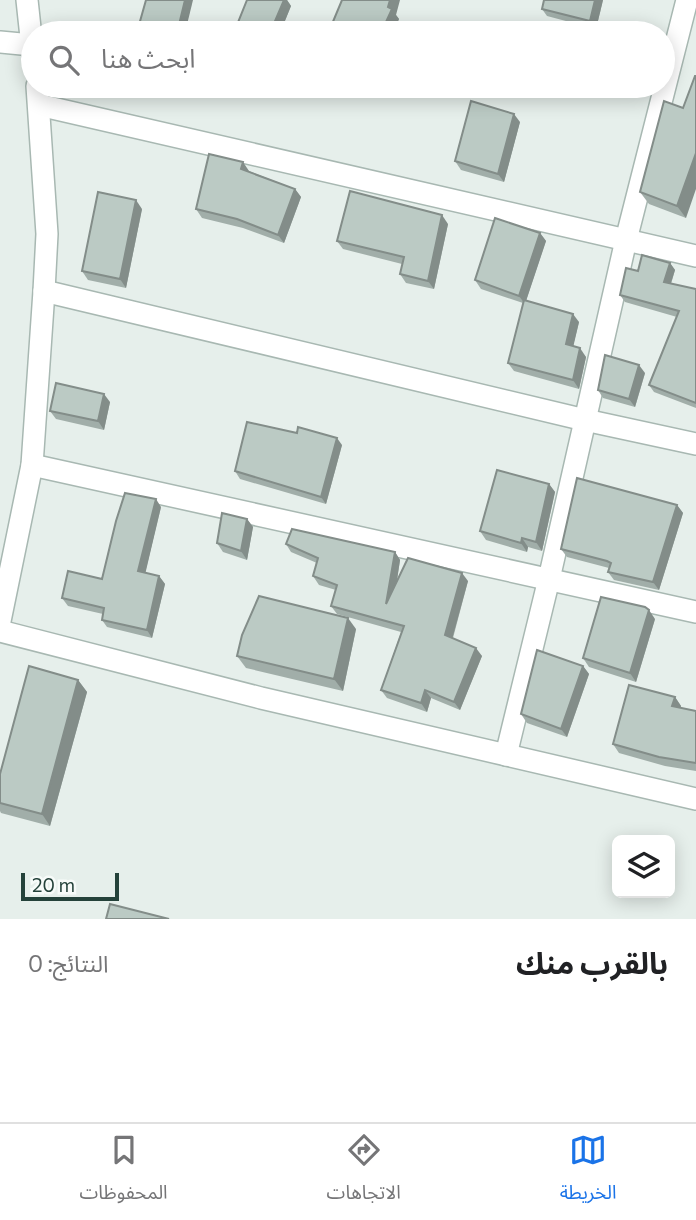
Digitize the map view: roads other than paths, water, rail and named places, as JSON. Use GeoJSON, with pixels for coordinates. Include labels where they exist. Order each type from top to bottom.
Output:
{"type":"FeatureCollection","features":[{"type":"Feature","properties":{"kind":"street"},"geometry":{"type":"LineString","coordinates":[[27,0],[30,21]]}},
{"type":"Feature","properties":{"kind":"street"},"geometry":{"type":"LineString","coordinates":[[675,47],[687,0]]}},
{"type":"Feature","properties":{"kind":"street"},"geometry":{"type":"LineString","coordinates":[[0,42],[21,47]]}},
{"type":"Feature","properties":{"kind":"street"},"geometry":{"type":"LineString","coordinates":[[0,621],[32,465],[47,234],[38,98]]}},
{"type":"Feature","properties":{"kind":"street"},"geometry":{"type":"LineString","coordinates":[[46,98],[696,256]]}},
{"type":"Feature","properties":{"kind":"street"},"geometry":{"type":"LineString","coordinates":[[506,755],[626,240],[662,98]]}},
{"type":"Feature","properties":{"kind":"street"},"geometry":{"type":"LineString","coordinates":[[44,291],[696,444]]}},
{"type":"Feature","properties":{"kind":"street"},"geometry":{"type":"LineString","coordinates":[[32,465],[696,612]]}},
{"type":"Feature","properties":{"kind":"street"},"geometry":{"type":"LineString","coordinates":[[0,631],[261,698],[696,799]]}}]}
